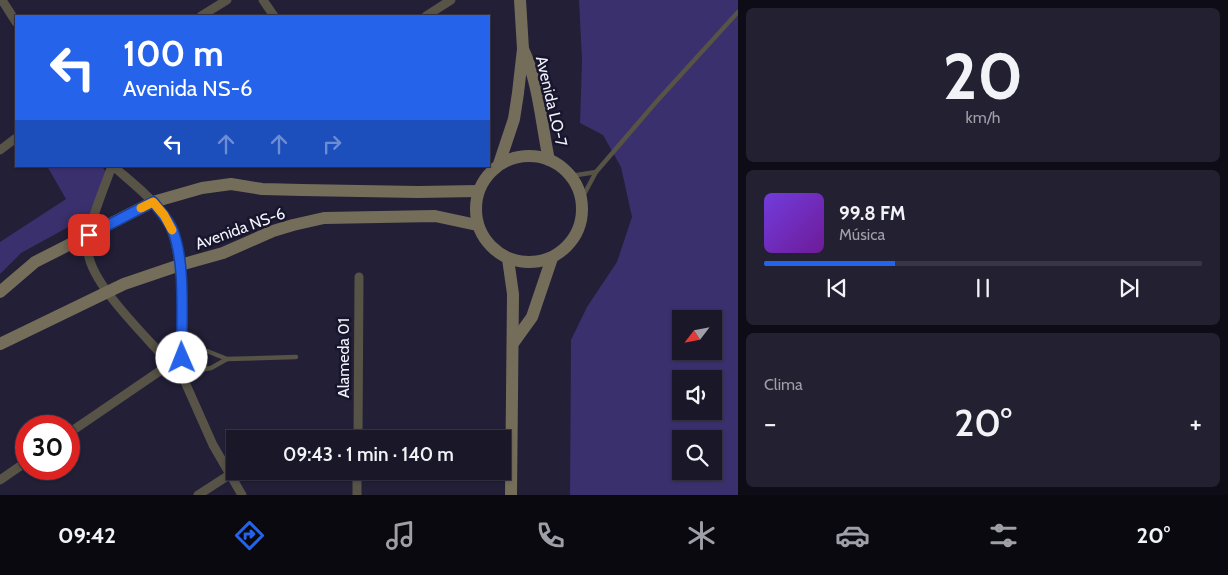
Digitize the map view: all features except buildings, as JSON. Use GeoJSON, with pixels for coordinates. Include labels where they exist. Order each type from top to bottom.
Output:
{"type":"FeatureCollection","features":[{"type":"Feature","properties":{"kind":"street"},"geometry":{"type":"LineString","coordinates":[[2,0],[15,20]]}},
{"type":"Feature","properties":{"kind":"street"},"geometry":{"type":"LineString","coordinates":[[203,15],[227,0]]}},
{"type":"Feature","properties":{"kind":"street"},"geometry":{"type":"LineString","coordinates":[[263,0],[273,15]]}},
{"type":"Feature","properties":{"kind":"street"},"geometry":{"type":"LineString","coordinates":[[428,15],[451,0]]}},
{"type":"Feature","properties":{"kind":"street","name":"Avenida LO-7"},"geometry":{"type":"LineString","coordinates":[[499,164],[514,118],[523,49],[520,0]]}},
{"type":"Feature","properties":{"kind":"street","name":"Avenida LO-7"},"geometry":{"type":"LineString","coordinates":[[523,49],[530,65],[536,88],[549,160]]}},
{"type":"Feature","properties":{"kind":"street"},"geometry":{"type":"LineString","coordinates":[[0,150],[15,139]]}},
{"type":"Feature","properties":{"kind":"street"},"geometry":{"type":"LineString","coordinates":[[537,156],[549,160],[564,169],[571,176],[581,200],[582,218],[576,234],[566,248],[552,258],[537,263],[522,263],[508,259],[488,245],[477,225],[475,208],[478,191],[486,176],[499,164],[511,158],[537,156]]}},
{"type":"Feature","properties":{"kind":"street"},"geometry":{"type":"LineString","coordinates":[[112,167],[89,235],[89,260],[108,293],[170,364],[181,373],[226,469]]}},
{"type":"Feature","properties":{"kind":"street"},"geometry":{"type":"LineString","coordinates":[[113,167],[153,202],[173,230],[180,265],[181,373]]}},
{"type":"Feature","properties":{"kind":"street","name":"Avenida NS-6"},"geometry":{"type":"LineString","coordinates":[[0,292],[35,262],[153,202],[202,188],[231,184],[262,189],[418,192],[478,191]]}},
{"type":"Feature","properties":{"kind":"street","name":"Avenida NS-6"},"geometry":{"type":"LineString","coordinates":[[0,344],[124,284],[180,265],[224,253],[273,231],[324,218],[435,216],[477,225]]}},
{"type":"Feature","properties":{"kind":"street"},"geometry":{"type":"LineString","coordinates":[[514,342],[532,317],[552,258]]}},
{"type":"Feature","properties":{"kind":"street"},"geometry":{"type":"LineString","coordinates":[[508,259],[513,294],[514,342],[511,495]]}},
{"type":"Feature","properties":{"kind":"street","name":"Alameda 01"},"geometry":{"type":"LineString","coordinates":[[358,430],[359,276]]}},
{"type":"Feature","properties":{"kind":"street"},"geometry":{"type":"LineString","coordinates":[[80,425],[170,364]]}},
{"type":"Feature","properties":{"kind":"street"},"geometry":{"type":"LineString","coordinates":[[0,480],[15,470]]}},
{"type":"Feature","properties":{"kind":"street"},"geometry":{"type":"LineString","coordinates":[[198,495],[226,477]]}},
{"type":"Feature","properties":{"kind":"street"},"geometry":{"type":"LineString","coordinates":[[232,480],[242,495]]}},
{"type":"Feature","properties":{"kind":"street"},"geometry":{"type":"LineString","coordinates":[[357,495],[358,480]]}},
{"type":"Feature","properties":{"kind":"lane"},"geometry":{"type":"LineString","coordinates":[[581,200],[596,172],[656,101],[738,12]]}},
{"type":"Feature","properties":{"kind":"lane"},"geometry":{"type":"LineString","coordinates":[[571,176],[596,172]]}},
{"type":"Feature","properties":{"kind":"lane"},"geometry":{"type":"LineString","coordinates":[[182,358],[207,351],[227,359],[296,358]]}},
{"type":"Feature","properties":{"kind":"lane"},"geometry":{"type":"LineString","coordinates":[[181,373],[211,368],[227,359]]}},
{"type":"Feature","properties":{"kind":"shaded area"},"geometry":{"type":"Polygon","coordinates":[[[579,0],[738,0],[738,495],[570,495],[571,340],[587,307],[617,262],[632,217],[621,167],[603,135],[580,123],[582,60],[579,0]]]}},
{"type":"Feature","properties":{"kind":"shaded area"},"geometry":{"type":"Polygon","coordinates":[[[48,167],[103,167],[107,174],[92,214],[21,253],[0,274],[0,242],[66,199],[48,167]]]}},
{"type":"Feature","properties":{"kind":"slow traffic"},"geometry":{"type":"LineString","coordinates":[[141,208],[153,202],[164,215],[172,230]]}},
{"type":"Feature","properties":{"kind":"route"},"geometry":{"type":"LineString","coordinates":[[89,235],[153,202],[164,215],[173,230],[180,265],[182,358]]}}]}
